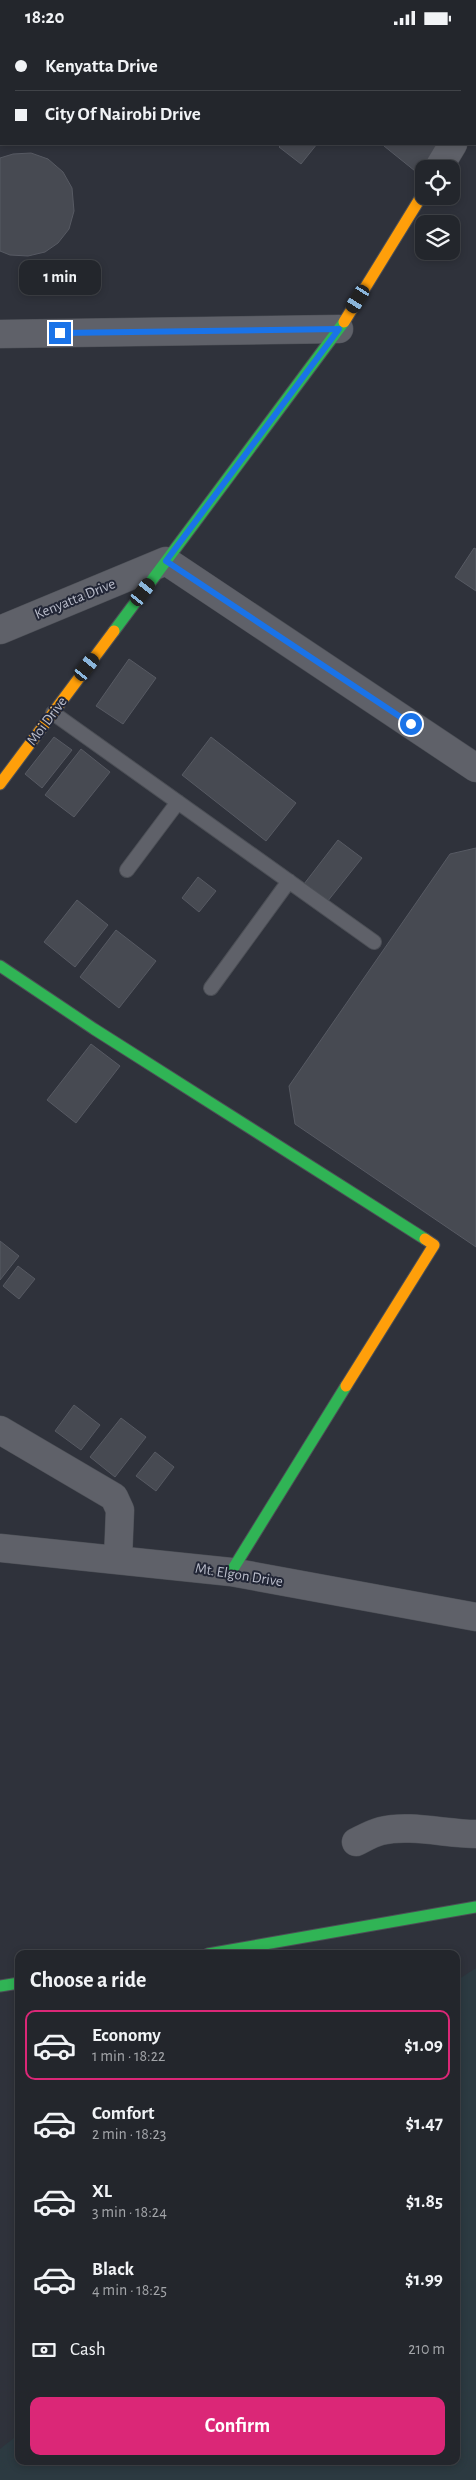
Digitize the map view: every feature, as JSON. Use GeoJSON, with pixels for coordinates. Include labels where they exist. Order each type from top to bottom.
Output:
{"type":"FeatureCollection","features":[{"type":"Feature","properties":{"kind":"street"},"geometry":{"type":"LineString","coordinates":[[444,160],[453,145]]}},
{"type":"Feature","properties":{"kind":"street","name":"Moi Drive"},"geometry":{"type":"LineString","coordinates":[[0,784],[339,329],[416,205]]}},
{"type":"Feature","properties":{"kind":"street"},"geometry":{"type":"LineString","coordinates":[[0,334],[339,329]]}},
{"type":"Feature","properties":{"kind":"street"},"geometry":{"type":"LineString","coordinates":[[166,561],[476,767]]}},
{"type":"Feature","properties":{"kind":"street","name":"Kenyatta Drive"},"geometry":{"type":"LineString","coordinates":[[0,630],[166,561]]}},
{"type":"Feature","properties":{"kind":"street"},"geometry":{"type":"LineString","coordinates":[[0,966],[94,1029],[434,1245],[231,1572]]}},
{"type":"Feature","properties":{"kind":"street"},"geometry":{"type":"LineString","coordinates":[[0,1430],[114,1497],[120,1510],[118,1559]]}},
{"type":"Feature","properties":{"kind":"street","name":"Mt. Elgon Drive"},"geometry":{"type":"LineString","coordinates":[[0,1547],[231,1572],[476,1617]]}},
{"type":"Feature","properties":{"kind":"street"},"geometry":{"type":"LineString","coordinates":[[356,1841],[382,1831],[416,1829],[449,1834],[476,1834]]}},
{"type":"Feature","properties":{"kind":"street"},"geometry":{"type":"LineString","coordinates":[[231,1950],[476,1907]]}},
{"type":"Feature","properties":{"kind":"street"},"geometry":{"type":"LineString","coordinates":[[0,1986],[15,1984]]}},
{"type":"Feature","properties":{"kind":"lane"},"geometry":{"type":"LineString","coordinates":[[53,713],[374,942]]}},
{"type":"Feature","properties":{"kind":"lane"},"geometry":{"type":"LineString","coordinates":[[127,870],[178,802]]}},
{"type":"Feature","properties":{"kind":"lane"},"geometry":{"type":"LineString","coordinates":[[211,988],[289,881]]}},
{"type":"Feature","properties":{"kind":"shaded area"},"geometry":{"type":"Polygon","coordinates":[[[476,1968],[476,2480],[0,2480],[0,2449],[15,2437],[15,2465],[460,2465],[460,1978],[476,1968]]]}},
{"type":"Feature","properties":{"kind":"building"},"geometry":{"type":"Polygon","coordinates":[[[281,145],[316,145],[301,164],[279,147],[281,145]]]}},
{"type":"Feature","properties":{"kind":"building"},"geometry":{"type":"Polygon","coordinates":[[[440,145],[430,160],[415,160],[415,171],[384,146],[440,145]]]}},
{"type":"Feature","properties":{"kind":"building"},"geometry":{"type":"Polygon","coordinates":[[[31,153],[48,159],[63,172],[72,188],[74,211],[69,229],[58,243],[45,252],[28,256],[10,255],[0,251],[0,158],[13,154],[31,153]]]}},
{"type":"Feature","properties":{"kind":"building"},"geometry":{"type":"Polygon","coordinates":[[[474,548],[476,549],[476,591],[455,577],[474,548]]]}},
{"type":"Feature","properties":{"kind":"building"},"geometry":{"type":"Polygon","coordinates":[[[129,659],[156,678],[123,724],[96,706],[129,659]]]}},
{"type":"Feature","properties":{"kind":"building"},"geometry":{"type":"Polygon","coordinates":[[[54,737],[72,750],[42,788],[25,774],[54,737]]]}},
{"type":"Feature","properties":{"kind":"building"},"geometry":{"type":"Polygon","coordinates":[[[211,737],[296,803],[266,841],[182,775],[211,737]]]}},
{"type":"Feature","properties":{"kind":"building"},"geometry":{"type":"Polygon","coordinates":[[[81,749],[110,772],[74,817],[45,795],[81,749]]]}},
{"type":"Feature","properties":{"kind":"building"},"geometry":{"type":"Polygon","coordinates":[[[338,840],[362,858],[327,902],[304,884],[338,840]]]}},
{"type":"Feature","properties":{"kind":"building"},"geometry":{"type":"Polygon","coordinates":[[[476,848],[476,1247],[295,1124],[289,1086],[450,854],[476,848]]]}},
{"type":"Feature","properties":{"kind":"building"},"geometry":{"type":"Polygon","coordinates":[[[198,877],[216,891],[199,912],[182,898],[198,877]]]}},
{"type":"Feature","properties":{"kind":"building"},"geometry":{"type":"Polygon","coordinates":[[[77,900],[108,925],[75,967],[44,942],[77,900]]]}},
{"type":"Feature","properties":{"kind":"building"},"geometry":{"type":"Polygon","coordinates":[[[116,930],[156,961],[119,1008],[80,977],[116,930]]]}},
{"type":"Feature","properties":{"kind":"building"},"geometry":{"type":"Polygon","coordinates":[[[91,1044],[120,1066],[76,1123],[47,1100],[91,1044]]]}},
{"type":"Feature","properties":{"kind":"building"},"geometry":{"type":"Polygon","coordinates":[[[0,1241],[19,1256],[0,1280],[0,1241]]]}},
{"type":"Feature","properties":{"kind":"building"},"geometry":{"type":"Polygon","coordinates":[[[18,1266],[35,1279],[19,1299],[3,1286],[18,1266]]]}},
{"type":"Feature","properties":{"kind":"building"},"geometry":{"type":"Polygon","coordinates":[[[74,1405],[100,1425],[81,1450],[55,1431],[74,1405]]]}},
{"type":"Feature","properties":{"kind":"building"},"geometry":{"type":"Polygon","coordinates":[[[121,1418],[146,1437],[115,1477],[90,1457],[121,1418]]]}},
{"type":"Feature","properties":{"kind":"building"},"geometry":{"type":"Polygon","coordinates":[[[155,1452],[174,1467],[156,1491],[136,1476],[155,1452]]]}},
{"type":"Feature","properties":{"kind":"traffic: fast"},"geometry":{"type":"LineString","coordinates":[[114,631],[344,322]]}},
{"type":"Feature","properties":{"kind":"traffic: fast"},"geometry":{"type":"LineString","coordinates":[[0,966],[94,1029],[425,1239]]}},
{"type":"Feature","properties":{"kind":"traffic: fast"},"geometry":{"type":"LineString","coordinates":[[231,1572],[346,1386]]}},
{"type":"Feature","properties":{"kind":"traffic: fast"},"geometry":{"type":"LineString","coordinates":[[231,1950],[476,1907]]}},
{"type":"Feature","properties":{"kind":"traffic: fast"},"geometry":{"type":"LineString","coordinates":[[0,1986],[15,1984]]}},
{"type":"Feature","properties":{"kind":"traffic: slow"},"geometry":{"type":"LineString","coordinates":[[344,322],[416,205]]}},
{"type":"Feature","properties":{"kind":"traffic: slow"},"geometry":{"type":"LineString","coordinates":[[0,784],[114,631]]}},
{"type":"Feature","properties":{"kind":"traffic: slow"},"geometry":{"type":"LineString","coordinates":[[346,1386],[434,1245],[425,1239]]}},
{"type":"Feature","properties":{"kind":"route"},"geometry":{"type":"LineString","coordinates":[[60,333],[339,329],[166,561],[411,724]]}}]}
